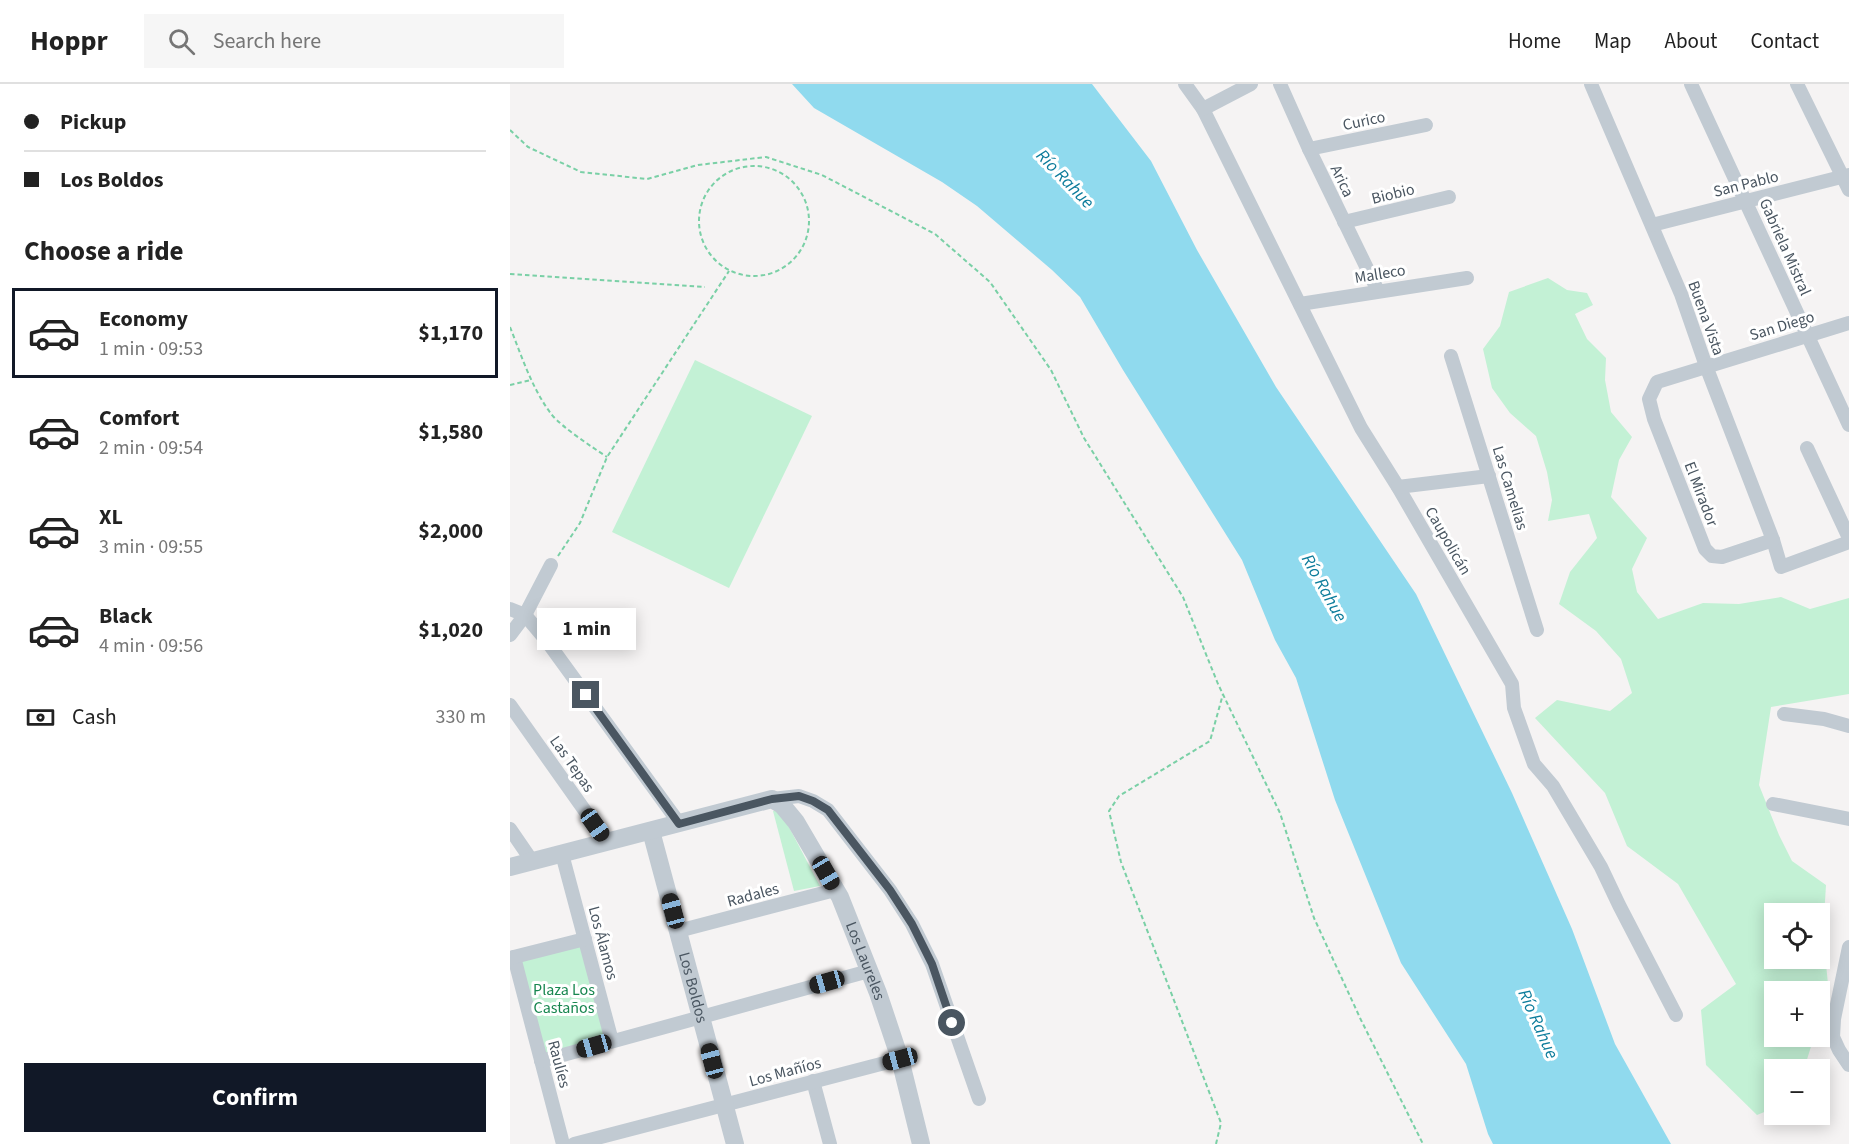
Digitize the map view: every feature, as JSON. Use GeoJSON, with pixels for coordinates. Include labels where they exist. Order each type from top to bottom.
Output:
{"type":"FeatureCollection","features":[{"type":"Feature","properties":{"kind":"street","name":"Caupolicán"},"geometry":{"type":"LineString","coordinates":[[1185,84],[1203,109],[1361,428],[1398,487],[1512,684],[1514,708],[1534,764],[1553,786],[1601,867],[1676,1015]]}},
{"type":"Feature","properties":{"kind":"street"},"geometry":{"type":"LineString","coordinates":[[1203,109],[1251,84]]}},
{"type":"Feature","properties":{"kind":"street","name":"Arica"},"geometry":{"type":"LineString","coordinates":[[1280,84],[1378,291]]}},
{"type":"Feature","properties":{"kind":"street","name":"Buena Vista"},"geometry":{"type":"LineString","coordinates":[[1590,84],[1681,294],[1781,567],[1849,540]]}},
{"type":"Feature","properties":{"kind":"street","name":"Gabriela Mistral"},"geometry":{"type":"LineString","coordinates":[[1691,84],[1849,425]]}},
{"type":"Feature","properties":{"kind":"street"},"geometry":{"type":"LineString","coordinates":[[1797,84],[1846,176],[1849,190]]}},
{"type":"Feature","properties":{"kind":"street","name":"Curico"},"geometry":{"type":"LineString","coordinates":[[1309,149],[1426,125]]}},
{"type":"Feature","properties":{"kind":"street","name":"San Pablo"},"geometry":{"type":"LineString","coordinates":[[1652,225],[1846,176]]}},
{"type":"Feature","properties":{"kind":"street","name":"Biobio"},"geometry":{"type":"LineString","coordinates":[[1344,222],[1449,197]]}},
{"type":"Feature","properties":{"kind":"street","name":"Malleco"},"geometry":{"type":"LineString","coordinates":[[1300,304],[1467,278]]}},
{"type":"Feature","properties":{"kind":"street","name":"San Diego"},"geometry":{"type":"LineString","coordinates":[[1657,382],[1849,323]]}},
{"type":"Feature","properties":{"kind":"street","name":"Las Camelias"},"geometry":{"type":"LineString","coordinates":[[1451,356],[1537,630]]}},
{"type":"Feature","properties":{"kind":"street","name":"El Mirador"},"geometry":{"type":"LineString","coordinates":[[1657,382],[1649,399],[1654,419],[1705,549],[1712,555],[1722,557],[1773,540]]}},
{"type":"Feature","properties":{"kind":"street"},"geometry":{"type":"LineString","coordinates":[[1807,448],[1849,540]]}},
{"type":"Feature","properties":{"kind":"street"},"geometry":{"type":"LineString","coordinates":[[1398,487],[1489,476]]}},
{"type":"Feature","properties":{"kind":"street"},"geometry":{"type":"LineString","coordinates":[[510,635],[525,615],[551,565]]}},
{"type":"Feature","properties":{"kind":"street"},"geometry":{"type":"LineString","coordinates":[[510,609],[525,615],[546,640],[679,824]]}},
{"type":"Feature","properties":{"kind":"street","name":"Las Tepas"},"geometry":{"type":"LineString","coordinates":[[510,705],[607,842]]}},
{"type":"Feature","properties":{"kind":"street"},"geometry":{"type":"LineString","coordinates":[[1784,714],[1824,719],[1849,726]]}},
{"type":"Feature","properties":{"kind":"street"},"geometry":{"type":"LineString","coordinates":[[510,867],[772,799],[799,796],[813,801],[828,810],[890,890],[912,924],[932,964],[979,1099]]}},
{"type":"Feature","properties":{"kind":"street","name":"Los Laureles"},"geometry":{"type":"LineString","coordinates":[[772,799],[782,805],[796,822],[840,897],[879,993],[900,1059],[921,1144]]}},
{"type":"Feature","properties":{"kind":"street"},"geometry":{"type":"LineString","coordinates":[[1773,804],[1849,819]]}},
{"type":"Feature","properties":{"kind":"street"},"geometry":{"type":"LineString","coordinates":[[510,829],[532,861]]}},
{"type":"Feature","properties":{"kind":"street","name":"Los Boldos"},"geometry":{"type":"LineString","coordinates":[[651,831],[735,1144]]}},
{"type":"Feature","properties":{"kind":"street","name":"Los Álamos"},"geometry":{"type":"LineString","coordinates":[[562,854],[612,1041]]}},
{"type":"Feature","properties":{"kind":"street","name":"Radales"},"geometry":{"type":"LineString","coordinates":[[678,931],[835,890]]}},
{"type":"Feature","properties":{"kind":"street"},"geometry":{"type":"LineString","coordinates":[[512,958],[585,939]]}},
{"type":"Feature","properties":{"kind":"street"},"geometry":{"type":"LineString","coordinates":[[1849,947],[1834,1019],[1833,1036],[1849,1065]]}},
{"type":"Feature","properties":{"kind":"street","name":"Raulíes"},"geometry":{"type":"LineString","coordinates":[[512,958],[563,1144]]}},
{"type":"Feature","properties":{"kind":"street"},"geometry":{"type":"LineString","coordinates":[[541,1061],[870,970]]}},
{"type":"Feature","properties":{"kind":"street","name":"Los Mañíos"},"geometry":{"type":"LineString","coordinates":[[574,1144],[900,1059]]}},
{"type":"Feature","properties":{"kind":"street"},"geometry":{"type":"LineString","coordinates":[[813,1081],[830,1144]]}},
{"type":"Feature","properties":{"kind":"path"},"geometry":{"type":"LineString","coordinates":[[510,130],[528,147],[581,172],[647,179],[698,165],[766,157],[822,175],[935,234],[990,282],[1051,370],[1084,438],[1183,597],[1223,693],[1280,813],[1314,918],[1361,1020],[1423,1144]]}},
{"type":"Feature","properties":{"kind":"path"},"geometry":{"type":"LineString","coordinates":[[755,165],[775,169],[794,182],[805,199],[809,229],[799,253],[779,271],[765,276],[746,276],[729,271],[708,254],[700,236],[698,217],[705,194],[720,177],[735,168],[755,165]]}},
{"type":"Feature","properties":{"kind":"path"},"geometry":{"type":"LineString","coordinates":[[551,565],[580,523],[607,457],[729,271]]}},
{"type":"Feature","properties":{"kind":"path"},"geometry":{"type":"LineString","coordinates":[[510,274],[705,287]]}},
{"type":"Feature","properties":{"kind":"path"},"geometry":{"type":"LineString","coordinates":[[510,327],[531,380],[553,416],[607,457]]}},
{"type":"Feature","properties":{"kind":"path"},"geometry":{"type":"LineString","coordinates":[[510,385],[531,380]]}},
{"type":"Feature","properties":{"kind":"path"},"geometry":{"type":"LineString","coordinates":[[1215,1144],[1221,1123],[1121,862],[1109,811],[1119,796],[1210,741],[1223,693]]}},
{"type":"Feature","properties":{"kind":"green space"},"geometry":{"type":"Polygon","coordinates":[[[1548,278],[1567,290],[1587,293],[1593,305],[1575,314],[1587,339],[1606,358],[1605,380],[1611,412],[1632,437],[1619,460],[1611,497],[1647,538],[1632,569],[1637,592],[1658,619],[1703,603],[1739,604],[1781,597],[1810,609],[1849,598],[1849,694],[1771,707],[1759,785],[1792,861],[1826,885],[1825,903],[1764,903],[1764,969],[1826,969],[1828,981],[1764,981],[1764,1047],[1811,1047],[1807,1059],[1764,1059],[1764,1112],[1757,1115],[1706,1065],[1701,1010],[1736,984],[1678,884],[1627,846],[1605,793],[1535,718],[1557,700],[1610,711],[1632,693],[1621,659],[1596,631],[1559,604],[1570,572],[1597,538],[1589,514],[1548,521],[1552,500],[1547,472],[1536,436],[1510,413],[1492,388],[1483,349],[1500,326],[1509,292],[1548,278]]]}},
{"type":"Feature","properties":{"kind":"green space"},"geometry":{"type":"Polygon","coordinates":[[[695,360],[812,416],[729,588],[612,532],[695,360]]]}},
{"type":"Feature","properties":{"kind":"green space"},"geometry":{"type":"Polygon","coordinates":[[[780,810],[820,886],[794,891],[773,811],[780,810]]]}},
{"type":"Feature","properties":{"kind":"green space","name":"Plaza Los Castaños"},"geometry":{"type":"Polygon","coordinates":[[[582,944],[607,1040],[546,1056],[521,959],[582,944]]]}},
{"type":"Feature","properties":{"kind":"water","name":"Río Rahue"},"geometry":{"type":"Polygon","coordinates":[[[792,84],[1092,84],[1151,161],[1197,250],[1276,387],[1416,594],[1512,793],[1572,929],[1615,1044],[1671,1144],[1493,1144],[1466,1064],[1401,963],[1335,800],[1296,678],[1275,640],[1242,560],[1080,297],[977,206],[942,182],[814,108],[792,84]]]}},
{"type":"Feature","properties":{"kind":"route"},"geometry":{"type":"LineString","coordinates":[[586,695],[679,824],[772,799],[799,796],[828,810],[890,890],[912,924],[932,964],[952,1023]]}}]}
